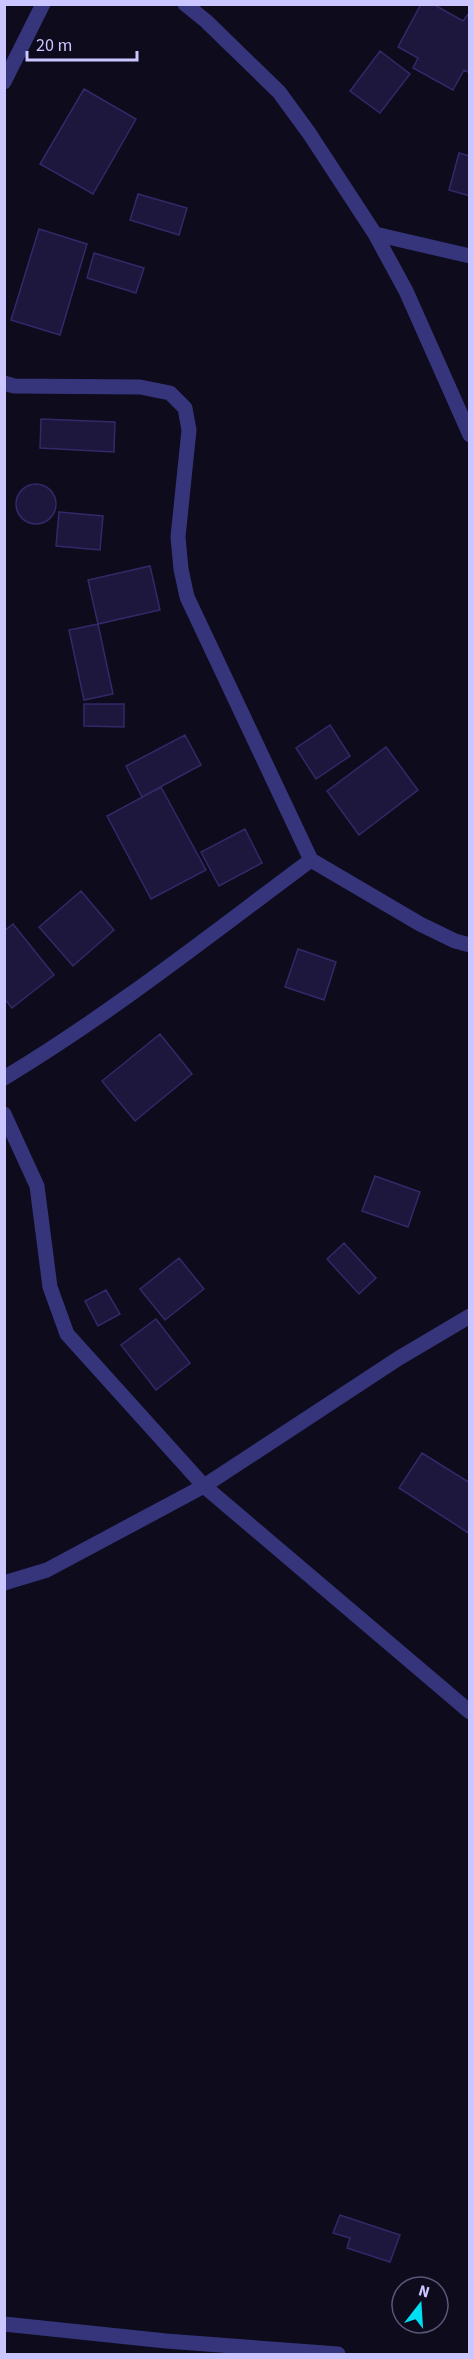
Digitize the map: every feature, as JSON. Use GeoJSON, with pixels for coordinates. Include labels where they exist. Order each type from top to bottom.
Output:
{"type":"FeatureCollection","features":[{"type":"Feature","properties":{"kind":"street"},"geometry":{"type":"LineString","coordinates":[[4,82],[43,4]]}},
{"type":"Feature","properties":{"kind":"street"},"geometry":{"type":"LineString","coordinates":[[185,4],[214,28],[279,92],[309,133],[375,234],[406,291],[470,435]]}},
{"type":"Feature","properties":{"kind":"street"},"geometry":{"type":"LineString","coordinates":[[375,234],[470,256]]}},
{"type":"Feature","properties":{"kind":"street"},"geometry":{"type":"LineString","coordinates":[[4,383],[14,386],[140,387],[170,393],[185,408],[189,430],[178,537],[187,597],[311,860],[420,924],[455,941],[470,945]]}},
{"type":"Feature","properties":{"kind":"street"},"geometry":{"type":"LineString","coordinates":[[4,1078],[53,1049],[100,1016],[311,860]]}},
{"type":"Feature","properties":{"kind":"street"},"geometry":{"type":"LineString","coordinates":[[4,1114],[37,1186],[51,1287],[67,1334],[204,1486],[470,1712]]}},
{"type":"Feature","properties":{"kind":"street"},"geometry":{"type":"LineString","coordinates":[[4,1583],[47,1570],[204,1486],[399,1358],[470,1316]]}},
{"type":"Feature","properties":{"kind":"street"},"geometry":{"type":"LineString","coordinates":[[4,2324],[165,2348],[338,2355]]}},
{"type":"Feature","properties":{"kind":"building"},"geometry":{"type":"Polygon","coordinates":[[[421,4],[433,4],[463,21],[470,12],[470,73],[464,70],[453,90],[413,68],[418,58],[398,47],[421,4]]]}},
{"type":"Feature","properties":{"kind":"building"},"geometry":{"type":"Polygon","coordinates":[[[380,51],[410,74],[380,113],[350,91],[380,51]]]}},
{"type":"Feature","properties":{"kind":"building"},"geometry":{"type":"Polygon","coordinates":[[[84,89],[136,119],[93,194],[40,164],[84,89]]]}},
{"type":"Feature","properties":{"kind":"building"},"geometry":{"type":"Polygon","coordinates":[[[459,153],[470,156],[470,196],[449,190],[459,153]]]}},
{"type":"Feature","properties":{"kind":"building"},"geometry":{"type":"Polygon","coordinates":[[[138,194],[187,208],[179,235],[130,220],[138,194]]]}},
{"type":"Feature","properties":{"kind":"building"},"geometry":{"type":"Polygon","coordinates":[[[39,229],[87,244],[60,335],[11,320],[39,229]]]}},
{"type":"Feature","properties":{"kind":"building"},"geometry":{"type":"Polygon","coordinates":[[[94,253],[144,268],[136,293],[87,278],[94,253]]]}},
{"type":"Feature","properties":{"kind":"building"},"geometry":{"type":"Polygon","coordinates":[[[41,419],[115,422],[114,452],[40,448],[41,419]]]}},
{"type":"Feature","properties":{"kind":"building"},"geometry":{"type":"Polygon","coordinates":[[[36,484],[50,490],[56,504],[50,518],[36,524],[22,518],[16,504],[22,490],[36,484]]]}},
{"type":"Feature","properties":{"kind":"building"},"geometry":{"type":"Polygon","coordinates":[[[59,512],[103,516],[100,550],[56,546],[59,512]]]}},
{"type":"Feature","properties":{"kind":"building"},"geometry":{"type":"Polygon","coordinates":[[[150,566],[160,610],[98,624],[88,580],[150,566]]]}},
{"type":"Feature","properties":{"kind":"building"},"geometry":{"type":"Polygon","coordinates":[[[98,624],[113,694],[84,700],[69,630],[98,624]]]}},
{"type":"Feature","properties":{"kind":"building"},"geometry":{"type":"Polygon","coordinates":[[[84,704],[124,704],[124,727],[84,726],[84,704]]]}},
{"type":"Feature","properties":{"kind":"building"},"geometry":{"type":"Polygon","coordinates":[[[330,725],[350,756],[316,779],[296,748],[330,725]]]}},
{"type":"Feature","properties":{"kind":"building"},"geometry":{"type":"Polygon","coordinates":[[[185,735],[201,765],[142,797],[126,766],[185,735]]]}},
{"type":"Feature","properties":{"kind":"building"},"geometry":{"type":"Polygon","coordinates":[[[386,747],[418,790],[359,835],[327,791],[386,747]]]}},
{"type":"Feature","properties":{"kind":"building"},"geometry":{"type":"Polygon","coordinates":[[[161,787],[206,870],[151,899],[107,816],[161,787]]]}},
{"type":"Feature","properties":{"kind":"building"},"geometry":{"type":"Polygon","coordinates":[[[245,829],[262,863],[219,886],[201,852],[245,829]]]}},
{"type":"Feature","properties":{"kind":"building"},"geometry":{"type":"Polygon","coordinates":[[[81,891],[114,930],[73,966],[39,927],[81,891]]]}},
{"type":"Feature","properties":{"kind":"building"},"geometry":{"type":"Polygon","coordinates":[[[13,924],[54,975],[12,1008],[4,998],[4,931],[13,924]]]}},
{"type":"Feature","properties":{"kind":"building"},"geometry":{"type":"Polygon","coordinates":[[[298,949],[336,962],[324,1000],[285,987],[298,949]]]}},
{"type":"Feature","properties":{"kind":"building"},"geometry":{"type":"Polygon","coordinates":[[[160,1034],[192,1074],[135,1121],[102,1081],[160,1034]]]}},
{"type":"Feature","properties":{"kind":"building"},"geometry":{"type":"Polygon","coordinates":[[[375,1176],[420,1192],[408,1227],[362,1211],[375,1176]]]}},
{"type":"Feature","properties":{"kind":"building"},"geometry":{"type":"Polygon","coordinates":[[[344,1243],[376,1278],[359,1294],[327,1259],[344,1243]]]}},
{"type":"Feature","properties":{"kind":"building"},"geometry":{"type":"Polygon","coordinates":[[[179,1258],[204,1289],[165,1320],[140,1289],[179,1258]]]}},
{"type":"Feature","properties":{"kind":"building"},"geometry":{"type":"Polygon","coordinates":[[[106,1290],[120,1314],[98,1326],[85,1301],[106,1290]]]}},
{"type":"Feature","properties":{"kind":"building"},"geometry":{"type":"Polygon","coordinates":[[[156,1319],[190,1363],[156,1390],[121,1345],[156,1319]]]}},
{"type":"Feature","properties":{"kind":"building"},"geometry":{"type":"Polygon","coordinates":[[[422,1453],[470,1483],[470,1534],[399,1488],[422,1453]]]}},
{"type":"Feature","properties":{"kind":"building"},"geometry":{"type":"Polygon","coordinates":[[[340,2215],[400,2235],[390,2262],[347,2248],[350,2238],[333,2233],[340,2215]]]}}]}
